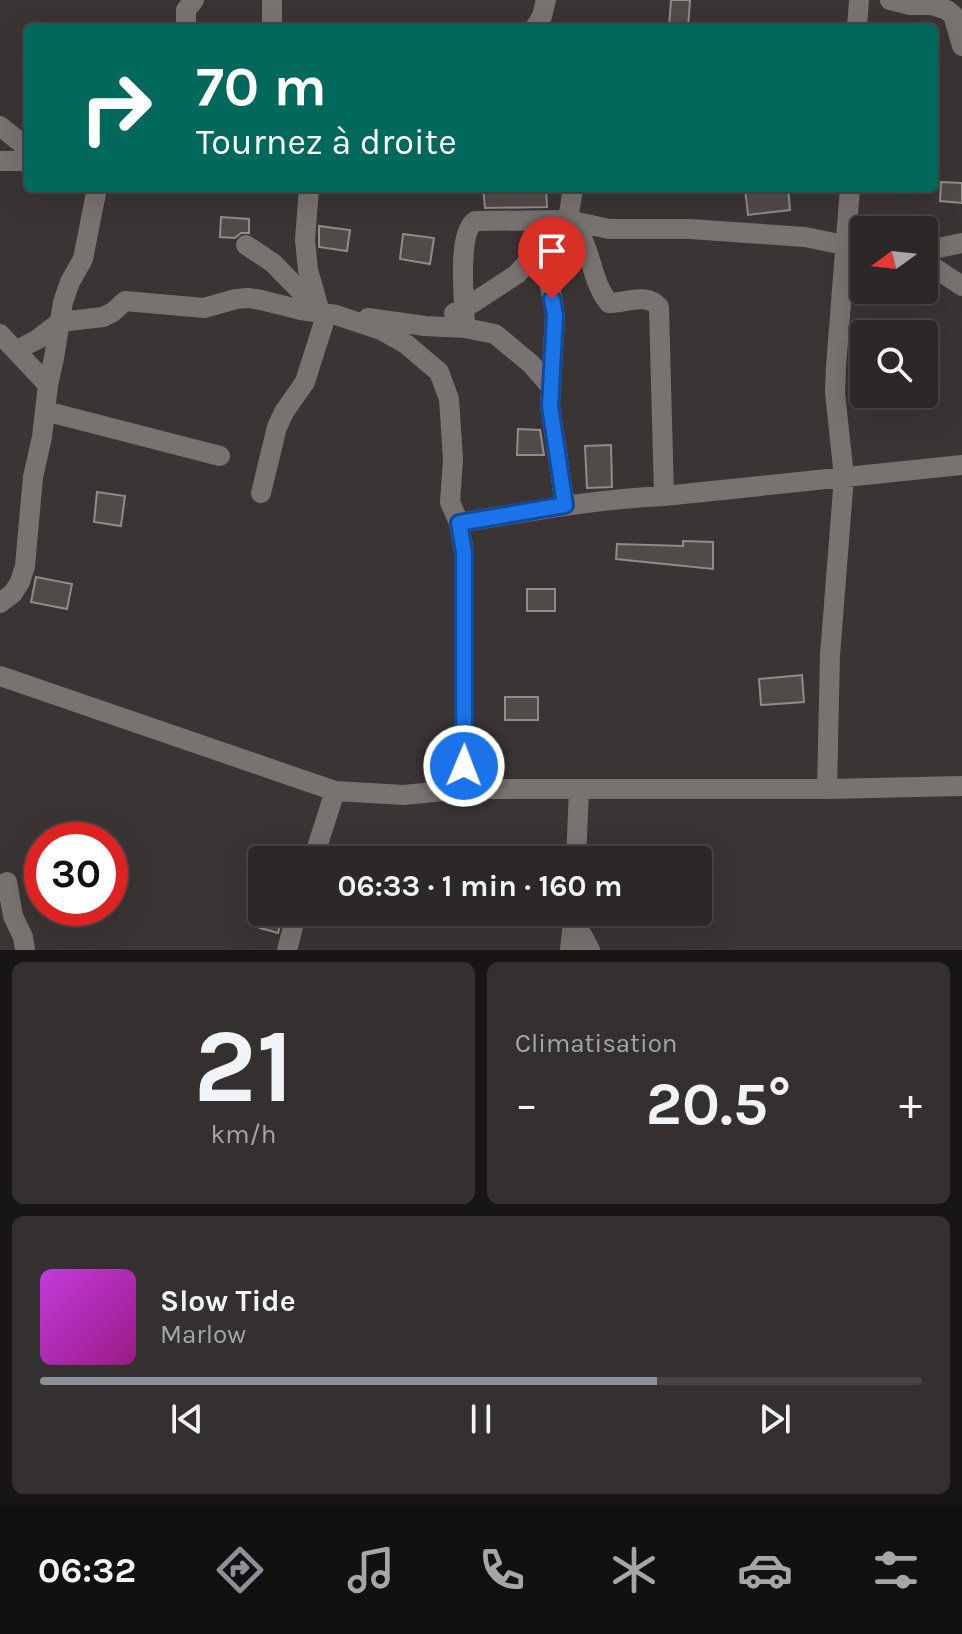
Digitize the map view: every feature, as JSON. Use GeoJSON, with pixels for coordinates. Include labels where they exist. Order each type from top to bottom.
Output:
{"type":"FeatureCollection","features":[{"type":"Feature","properties":{"kind":"street"},"geometry":{"type":"LineString","coordinates":[[186,24],[186,10],[194,0]]}},
{"type":"Feature","properties":{"kind":"street"},"geometry":{"type":"LineString","coordinates":[[272,0],[272,24]]}},
{"type":"Feature","properties":{"kind":"street"},"geometry":{"type":"LineString","coordinates":[[537,24],[546,0]]}},
{"type":"Feature","properties":{"kind":"street"},"geometry":{"type":"LineString","coordinates":[[857,24],[859,0]]}},
{"type":"Feature","properties":{"kind":"street"},"geometry":{"type":"LineString","coordinates":[[890,0],[947,10],[953,15],[962,46]]}},
{"type":"Feature","properties":{"kind":"street"},"geometry":{"type":"LineString","coordinates":[[0,126],[24,146]]}},
{"type":"Feature","properties":{"kind":"street"},"geometry":{"type":"LineString","coordinates":[[0,161],[24,161]]}},
{"type":"Feature","properties":{"kind":"street"},"geometry":{"type":"LineString","coordinates":[[0,603],[13,593],[25,566],[33,477],[42,437],[48,385],[66,292],[83,259],[96,192]]}},
{"type":"Feature","properties":{"kind":"street"},"geometry":{"type":"LineString","coordinates":[[261,493],[277,427],[305,382],[327,313],[308,270],[305,240],[309,192]]}},
{"type":"Feature","properties":{"kind":"street"},"geometry":{"type":"LineString","coordinates":[[565,505],[550,406],[555,315],[547,269],[550,248],[568,220],[572,192]]}},
{"type":"Feature","properties":{"kind":"street"},"geometry":{"type":"LineString","coordinates":[[850,192],[847,218],[850,231]]}},
{"type":"Feature","properties":{"kind":"street"},"geometry":{"type":"LineString","coordinates":[[17,350],[60,322],[103,317],[120,304],[130,301],[204,308],[248,298],[301,310],[425,326],[465,318],[517,274],[568,220]]}},
{"type":"Feature","properties":{"kind":"street"},"geometry":{"type":"LineString","coordinates":[[465,318],[465,239],[470,224],[475,221],[568,220],[609,229],[690,229],[805,237],[850,250]]}},
{"type":"Feature","properties":{"kind":"street"},"geometry":{"type":"LineString","coordinates":[[568,220],[584,239],[599,288],[609,303],[645,299],[654,301],[659,307],[664,496]]}},
{"type":"Feature","properties":{"kind":"street"},"geometry":{"type":"LineString","coordinates":[[938,248],[962,243]]}},
{"type":"Feature","properties":{"kind":"street"},"geometry":{"type":"LineString","coordinates":[[246,245],[273,263],[327,313],[381,330],[406,344],[439,372],[449,399],[453,459],[450,502],[459,523],[464,552],[464,789]]}},
{"type":"Feature","properties":{"kind":"street"},"geometry":{"type":"LineString","coordinates":[[938,270],[962,286]]}},
{"type":"Feature","properties":{"kind":"street"},"geometry":{"type":"LineString","coordinates":[[827,789],[830,655],[844,477],[835,393],[840,310],[850,271]]}},
{"type":"Feature","properties":{"kind":"street"},"geometry":{"type":"LineString","coordinates":[[465,318],[495,334],[531,364],[551,387]]}},
{"type":"Feature","properties":{"kind":"street"},"geometry":{"type":"LineString","coordinates":[[0,334],[48,385]]}},
{"type":"Feature","properties":{"kind":"street"},"geometry":{"type":"LineString","coordinates":[[45,411],[220,456]]}},
{"type":"Feature","properties":{"kind":"street"},"geometry":{"type":"LineString","coordinates":[[459,523],[565,505],[962,465]]}},
{"type":"Feature","properties":{"kind":"street"},"geometry":{"type":"LineString","coordinates":[[0,676],[335,791],[404,795],[464,789],[962,786]]}},
{"type":"Feature","properties":{"kind":"street"},"geometry":{"type":"LineString","coordinates":[[577,846],[579,789]]}},
{"type":"Feature","properties":{"kind":"street"},"geometry":{"type":"LineString","coordinates":[[317,846],[335,791]]}},
{"type":"Feature","properties":{"kind":"street"},"geometry":{"type":"LineString","coordinates":[[7,882],[13,916],[23,937],[25,950]]}},
{"type":"Feature","properties":{"kind":"street"},"geometry":{"type":"LineString","coordinates":[[287,950],[293,926]]}},
{"type":"Feature","properties":{"kind":"street"},"geometry":{"type":"LineString","coordinates":[[570,950],[573,926]]}},
{"type":"Feature","properties":{"kind":"street"},"geometry":{"type":"LineString","coordinates":[[577,926],[590,950]]}},
{"type":"Feature","properties":{"kind":"building"},"geometry":{"type":"Polygon","coordinates":[[[671,0],[690,0],[688,24],[669,24],[671,0]]]}},
{"type":"Feature","properties":{"kind":"building"},"geometry":{"type":"Polygon","coordinates":[[[941,182],[962,183],[962,203],[940,201],[941,182]]]}},
{"type":"Feature","properties":{"kind":"building"},"geometry":{"type":"Polygon","coordinates":[[[483,192],[546,192],[547,207],[485,208],[483,192]]]}},
{"type":"Feature","properties":{"kind":"building"},"geometry":{"type":"Polygon","coordinates":[[[745,192],[788,192],[790,210],[748,215],[745,192]]]}},
{"type":"Feature","properties":{"kind":"building"},"geometry":{"type":"Polygon","coordinates":[[[221,217],[249,219],[249,233],[241,233],[235,238],[220,237],[221,217]]]}},
{"type":"Feature","properties":{"kind":"building"},"geometry":{"type":"Polygon","coordinates":[[[319,226],[350,230],[347,251],[319,247],[319,226]]]}},
{"type":"Feature","properties":{"kind":"building"},"geometry":{"type":"Polygon","coordinates":[[[403,234],[434,238],[430,264],[400,259],[403,234]]]}},
{"type":"Feature","properties":{"kind":"building"},"geometry":{"type":"Polygon","coordinates":[[[518,429],[540,430],[544,455],[517,455],[518,429]]]}},
{"type":"Feature","properties":{"kind":"building"},"geometry":{"type":"Polygon","coordinates":[[[611,445],[612,487],[587,488],[585,446],[611,445]]]}},
{"type":"Feature","properties":{"kind":"building"},"geometry":{"type":"Polygon","coordinates":[[[97,492],[125,496],[121,526],[94,522],[97,492]]]}},
{"type":"Feature","properties":{"kind":"building"},"geometry":{"type":"Polygon","coordinates":[[[683,541],[713,542],[713,569],[616,559],[617,544],[683,546],[683,541]]]}},
{"type":"Feature","properties":{"kind":"building"},"geometry":{"type":"Polygon","coordinates":[[[36,577],[72,584],[67,609],[31,602],[36,577]]]}},
{"type":"Feature","properties":{"kind":"building"},"geometry":{"type":"Polygon","coordinates":[[[527,589],[555,589],[555,611],[527,611],[527,589]]]}},
{"type":"Feature","properties":{"kind":"building"},"geometry":{"type":"Polygon","coordinates":[[[802,675],[804,702],[761,705],[759,679],[802,675]]]}},
{"type":"Feature","properties":{"kind":"building"},"geometry":{"type":"Polygon","coordinates":[[[505,697],[538,697],[538,720],[505,720],[505,697]]]}},
{"type":"Feature","properties":{"kind":"building"},"geometry":{"type":"Polygon","coordinates":[[[260,926],[280,926],[278,933],[260,926]]]}},
{"type":"Feature","properties":{"kind":"route"},"geometry":{"type":"LineString","coordinates":[[464,766],[464,552],[459,523],[565,505],[550,406],[555,315],[552,299]]}}]}
